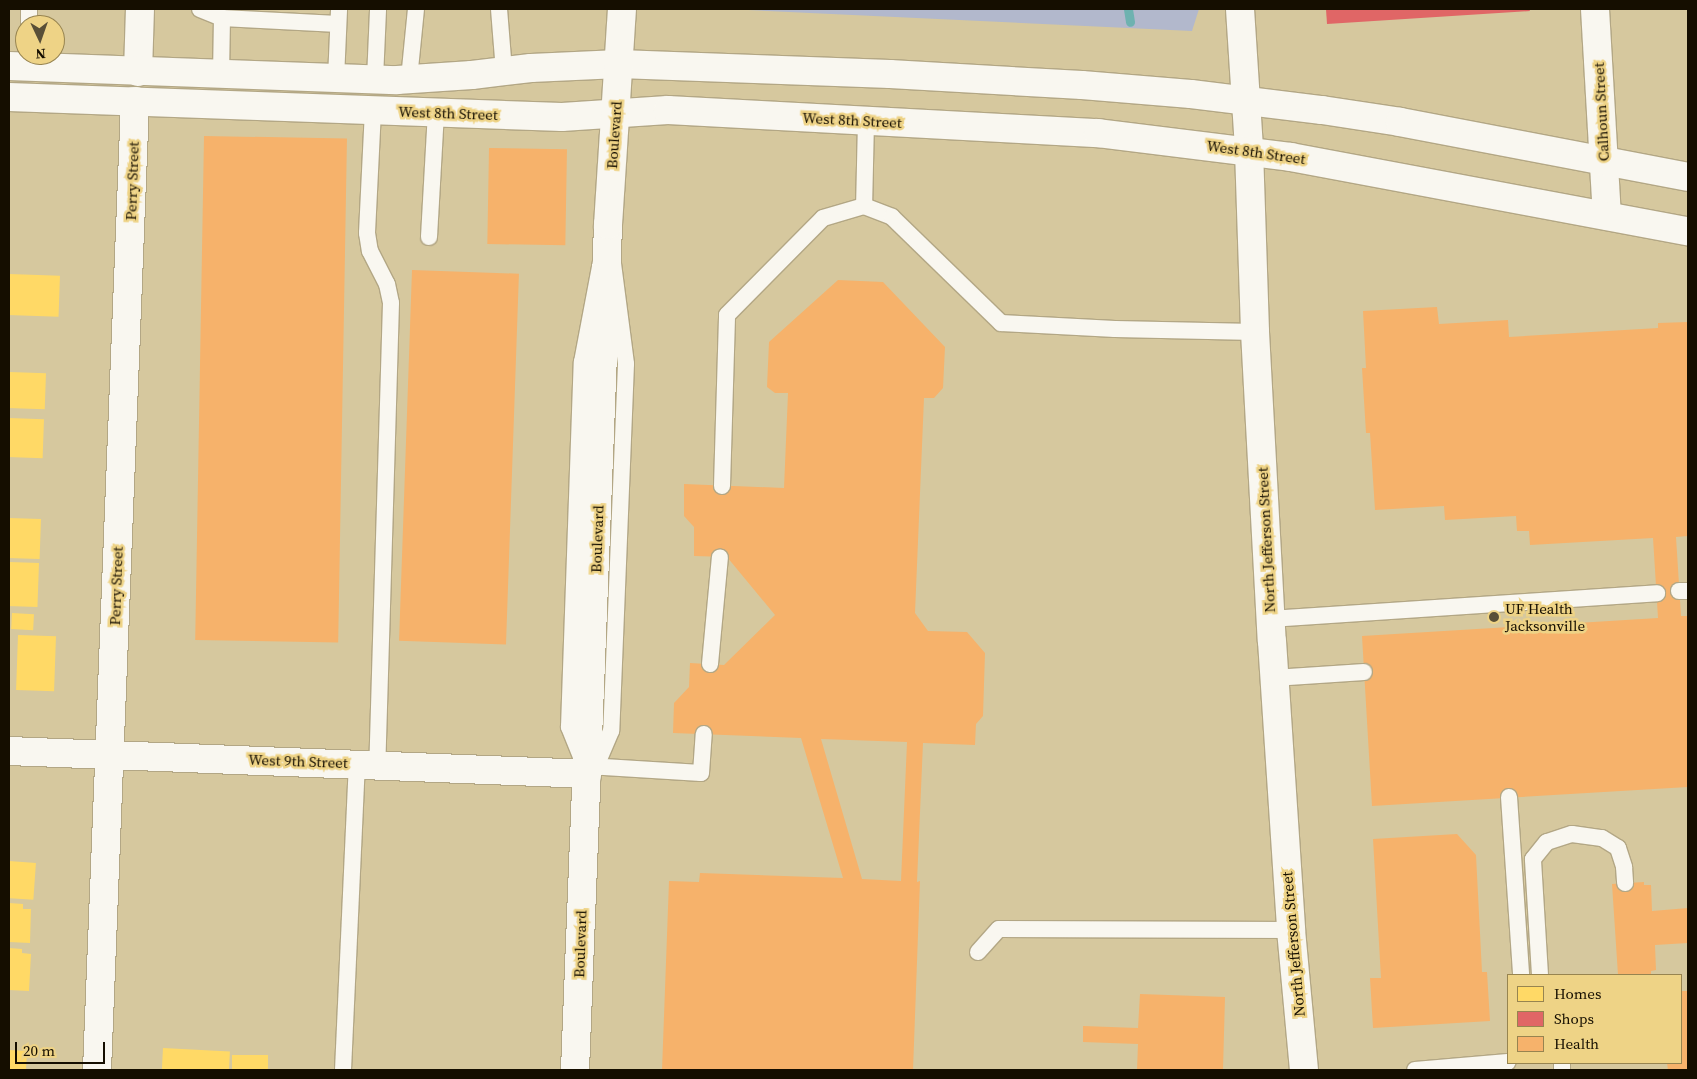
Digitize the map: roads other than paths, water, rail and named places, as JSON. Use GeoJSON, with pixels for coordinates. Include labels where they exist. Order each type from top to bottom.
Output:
{"type":"FeatureCollection","features":[{"type":"Feature","properties":{"kind":"street"},"geometry":{"type":"LineString","coordinates":[[138,72],[140,9]]}},
{"type":"Feature","properties":{"kind":"street","name":"Boulevard"},"geometry":{"type":"LineString","coordinates":[[575,1070],[590,769],[608,225],[622,9]]}},
{"type":"Feature","properties":{"kind":"street","name":"North Jefferson Street"},"geometry":{"type":"LineString","coordinates":[[1240,9],[1249,150],[1255,332],[1270,619],[1291,930],[1304,1070]]}},
{"type":"Feature","properties":{"kind":"street","name":"Calhoun Street"},"geometry":{"type":"LineString","coordinates":[[1595,9],[1607,216]]}},
{"type":"Feature","properties":{"kind":"street","name":"West 8th Street"},"geometry":{"type":"LineString","coordinates":[[48,65],[138,72],[336,79],[409,79],[573,65],[619,64],[990,79],[1138,89],[1246,100],[1400,122],[1688,177]]}},
{"type":"Feature","properties":{"kind":"street","name":"West 8th Street"},"geometry":{"type":"LineString","coordinates":[[9,96],[562,117],[668,110],[1098,133],[1249,150],[1367,169],[1688,231]]}},
{"type":"Feature","properties":{"kind":"street","name":"Perry Street"},"geometry":{"type":"LineString","coordinates":[[97,1070],[135,101]]}},
{"type":"Feature","properties":{"kind":"street","name":"West 9th Street"},"geometry":{"type":"LineString","coordinates":[[9,751],[367,764],[590,769]]}},
{"type":"Feature","properties":{"kind":"lane"},"geometry":{"type":"LineString","coordinates":[[200,9],[222,18],[339,17],[336,79]]}},
{"type":"Feature","properties":{"kind":"lane"},"geometry":{"type":"LineString","coordinates":[[375,79],[378,9]]}},
{"type":"Feature","properties":{"kind":"lane"},"geometry":{"type":"LineString","coordinates":[[409,79],[416,9]]}},
{"type":"Feature","properties":{"kind":"lane"},"geometry":{"type":"LineString","coordinates":[[499,9],[504,71]]}},
{"type":"Feature","properties":{"kind":"lane"},"geometry":{"type":"LineString","coordinates":[[221,75],[222,18]]}},
{"type":"Feature","properties":{"kind":"lane"},"geometry":{"type":"LineString","coordinates":[[343,1070],[367,764],[391,304],[387,284],[370,251],[366,233],[373,110]]}},
{"type":"Feature","properties":{"kind":"lane"},"geometry":{"type":"LineString","coordinates":[[429,237],[436,112]]}},
{"type":"Feature","properties":{"kind":"lane"},"geometry":{"type":"LineString","coordinates":[[864,206],[866,121]]}},
{"type":"Feature","properties":{"kind":"lane"},"geometry":{"type":"LineString","coordinates":[[722,486],[727,315],[823,218],[864,206],[892,217],[1001,323],[1115,329],[1255,332]]}},
{"type":"Feature","properties":{"kind":"lane"},"geometry":{"type":"LineString","coordinates":[[710,664],[720,557]]}},
{"type":"Feature","properties":{"kind":"lane"},"geometry":{"type":"LineString","coordinates":[[1270,619],[1657,593]]}},
{"type":"Feature","properties":{"kind":"lane"},"geometry":{"type":"LineString","coordinates":[[1274,678],[1364,672]]}},
{"type":"Feature","properties":{"kind":"lane"},"geometry":{"type":"LineString","coordinates":[[590,769],[700,773],[704,734]]}},
{"type":"Feature","properties":{"kind":"lane"},"geometry":{"type":"LineString","coordinates":[[1508,798],[1521,974]]}},
{"type":"Feature","properties":{"kind":"lane"},"geometry":{"type":"LineString","coordinates":[[1540,974],[1533,859],[1547,842],[1572,834],[1602,838],[1618,848],[1624,867],[1625,883]]}},
{"type":"Feature","properties":{"kind":"lane"},"geometry":{"type":"LineString","coordinates":[[978,952],[999,929],[1291,930]]}},
{"type":"Feature","properties":{"kind":"lane"},"geometry":{"type":"LineString","coordinates":[[1415,1070],[1507,1062]]}},
{"type":"Feature","properties":{"kind":"waterway"},"geometry":{"type":"LineString","coordinates":[[1128,9],[1130,22]]}},
{"type":"Feature","properties":{"kind":"place","name":"UF Health Jacksonville"},"geometry":{"type":"Point","coordinates":[1494,617]}}]}
